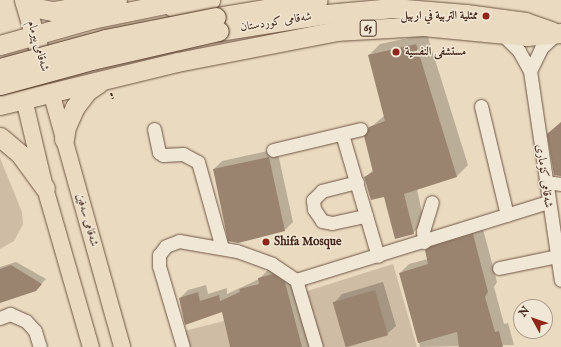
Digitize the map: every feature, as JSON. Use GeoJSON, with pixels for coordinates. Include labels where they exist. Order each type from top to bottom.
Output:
{"type":"FeatureCollection","features":[{"type":"Feature","properties":{"kind":"highway","name":"شەقامی پیرمام"},"geometry":{"type":"LineString","coordinates":[[24,0],[51,92]]}},
{"type":"Feature","properties":{"kind":"highway"},"geometry":{"type":"LineString","coordinates":[[31,0],[37,8],[53,11],[117,0]]}},
{"type":"Feature","properties":{"kind":"highway"},"geometry":{"type":"LineString","coordinates":[[24,99],[1,40],[35,35],[92,19],[185,0]]}},
{"type":"Feature","properties":{"kind":"highway","name":"شەقامی کوردستان"},"geometry":{"type":"LineString","coordinates":[[0,68],[104,39],[215,16],[318,0]]}},
{"type":"Feature","properties":{"kind":"highway","name":"شەقامی کوردستان"},"geometry":{"type":"LineString","coordinates":[[0,85],[92,60],[215,16],[326,14],[394,8],[427,9],[518,21],[558,33]]}},
{"type":"Feature","properties":{"kind":"highway"},"geometry":{"type":"LineString","coordinates":[[177,62],[146,62],[132,56],[124,44],[127,25],[139,15],[215,16]]}},
{"type":"Feature","properties":{"kind":"highway","name":"شەقامی کوردستان"},"geometry":{"type":"LineString","coordinates":[[0,105],[177,62],[298,38],[377,28],[422,26],[527,36],[558,33]]}},
{"type":"Feature","properties":{"kind":"highway"},"geometry":{"type":"LineString","coordinates":[[64,139],[70,117],[83,95],[104,80]]}},
{"type":"Feature","properties":{"kind":"highway"},"geometry":{"type":"LineString","coordinates":[[0,137],[20,154],[45,188]]}},
{"type":"Feature","properties":{"kind":"main road","name":"شەقامی سەفین"},"geometry":{"type":"LineString","coordinates":[[51,92],[122,347]]}},
{"type":"Feature","properties":{"kind":"main road"},"geometry":{"type":"LineString","coordinates":[[24,99],[45,188],[91,347]]}},
{"type":"Feature","properties":{"kind":"street"},"geometry":{"type":"LineString","coordinates":[[530,71],[541,48],[558,33]]}},
{"type":"Feature","properties":{"kind":"street"},"geometry":{"type":"LineString","coordinates":[[502,34],[519,51],[530,71]]}},
{"type":"Feature","properties":{"kind":"street","name":"شەقامی کۆماری"},"geometry":{"type":"LineString","coordinates":[[530,71],[545,182],[561,280]]}},
{"type":"Feature","properties":{"kind":"street"},"geometry":{"type":"LineString","coordinates":[[481,106],[507,215]]}},
{"type":"Feature","properties":{"kind":"street"},"geometry":{"type":"LineString","coordinates":[[154,129],[159,152],[163,156],[183,154],[198,162],[222,248]]}},
{"type":"Feature","properties":{"kind":"street"},"geometry":{"type":"LineString","coordinates":[[273,150],[361,129]]}},
{"type":"Feature","properties":{"kind":"street"},"geometry":{"type":"LineString","coordinates":[[342,134],[378,256]]}},
{"type":"Feature","properties":{"kind":"street"},"geometry":{"type":"LineString","coordinates":[[357,182],[322,191],[313,200],[314,209],[322,221],[332,222],[366,216]]}},
{"type":"Feature","properties":{"kind":"street"},"geometry":{"type":"LineString","coordinates":[[545,182],[561,184]]}},
{"type":"Feature","properties":{"kind":"street"},"geometry":{"type":"LineString","coordinates":[[424,242],[424,231],[432,202]]}},
{"type":"Feature","properties":{"kind":"street"},"geometry":{"type":"LineString","coordinates":[[296,280],[424,242],[548,202]]}},
{"type":"Feature","properties":{"kind":"street"},"geometry":{"type":"LineString","coordinates":[[183,347],[159,266],[159,255],[166,246],[179,241],[222,248],[272,264],[296,280],[316,347]]}},
{"type":"Feature","properties":{"kind":"street"},"geometry":{"type":"LineString","coordinates":[[499,268],[557,256]]}},
{"type":"Feature","properties":{"kind":"street"},"geometry":{"type":"LineString","coordinates":[[0,318],[10,314],[26,321],[35,331],[40,347]]}},
{"type":"Feature","properties":{"kind":"shaded area"},"geometry":{"type":"Polygon","coordinates":[[[0,158],[22,212],[23,224],[14,241],[0,249],[0,158]]]}},
{"type":"Feature","properties":{"kind":"shaded area"},"geometry":{"type":"Polygon","coordinates":[[[393,264],[417,347],[322,347],[304,292],[393,264]]]}},
{"type":"Feature","properties":{"kind":"shaded area"},"geometry":{"type":"Polygon","coordinates":[[[224,321],[230,347],[188,347],[184,331],[224,321]]]}},
{"type":"Feature","properties":{"kind":"building"},"geometry":{"type":"Polygon","coordinates":[[[416,44],[457,177],[404,194],[414,234],[395,239],[384,197],[371,200],[364,177],[373,172],[364,136],[369,127],[385,121],[368,55],[416,44]]]}},
{"type":"Feature","properties":{"kind":"building"},"geometry":{"type":"Polygon","coordinates":[[[561,122],[561,176],[554,175],[547,134],[561,122]]]}},
{"type":"Feature","properties":{"kind":"building"},"geometry":{"type":"Polygon","coordinates":[[[269,157],[285,231],[238,243],[228,241],[213,169],[269,157]]]}},
{"type":"Feature","properties":{"kind":"building"},"geometry":{"type":"Polygon","coordinates":[[[473,234],[488,292],[485,297],[495,332],[499,331],[503,347],[459,347],[457,332],[418,343],[399,273],[428,264],[425,250],[430,247],[473,234]]]}},
{"type":"Feature","properties":{"kind":"building"},"geometry":{"type":"Polygon","coordinates":[[[11,265],[42,284],[36,291],[0,303],[0,269],[11,265]]]}},
{"type":"Feature","properties":{"kind":"building"},"geometry":{"type":"Polygon","coordinates":[[[273,274],[285,282],[302,347],[230,347],[222,312],[185,325],[179,298],[198,292],[200,301],[219,295],[220,301],[240,292],[239,289],[259,284],[258,278],[273,274]]]}},
{"type":"Feature","properties":{"kind":"building"},"geometry":{"type":"Polygon","coordinates":[[[375,290],[388,335],[346,347],[333,302],[375,290]]]}},
{"type":"Feature","properties":{"kind":"place","name":"ممثلية التربية في اربيل"},"geometry":{"type":"Point","coordinates":[486,16]}},
{"type":"Feature","properties":{"kind":"place","name":"مستشفى النفسية"},"geometry":{"type":"Point","coordinates":[396,52]}},
{"type":"Feature","properties":{"kind":"place","name":"Shifa Mosque"},"geometry":{"type":"Point","coordinates":[266,242]}}]}
